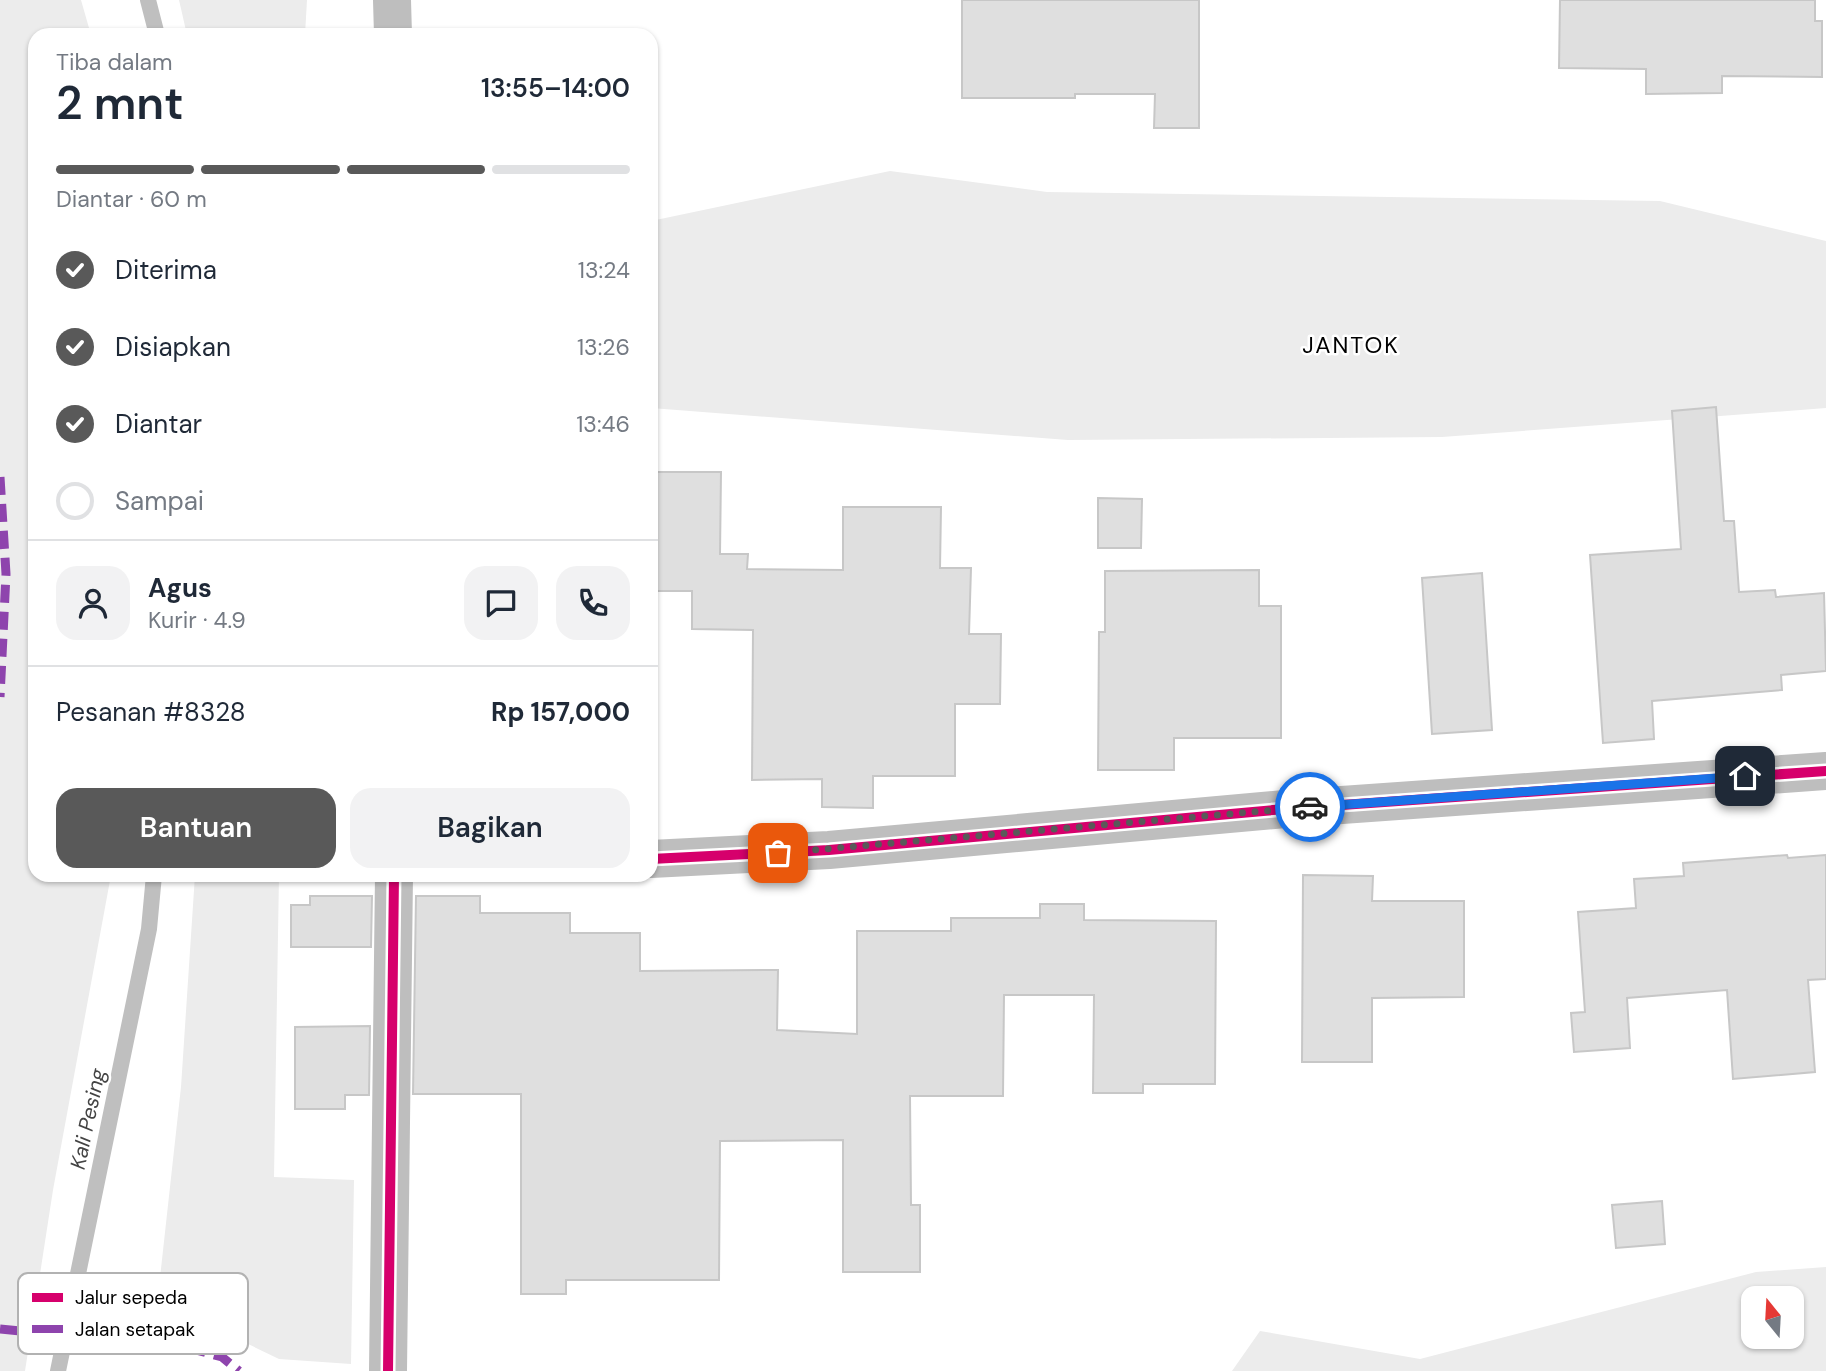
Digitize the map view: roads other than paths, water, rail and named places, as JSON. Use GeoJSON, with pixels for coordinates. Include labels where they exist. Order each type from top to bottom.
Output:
{"type":"FeatureCollection","features":[{"type":"Feature","properties":{"kind":"street"},"geometry":{"type":"LineString","coordinates":[[392,0],[393,28]]}},
{"type":"Feature","properties":{"kind":"street"},"geometry":{"type":"LineString","coordinates":[[658,859],[829,850],[1285,809],[1826,771]]}},
{"type":"Feature","properties":{"kind":"street"},"geometry":{"type":"LineString","coordinates":[[388,1371],[394,882]]}},
{"type":"Feature","properties":{"kind":"waterway","name":"Kali Pesing"},"geometry":{"type":"LineString","coordinates":[[148,0],[155,28]]}},
{"type":"Feature","properties":{"kind":"waterway","name":"Kali Pesing"},"geometry":{"type":"LineString","coordinates":[[78,1273],[149,929],[153,882]]}},
{"type":"Feature","properties":{"kind":"waterway","name":"Kali Pesing"},"geometry":{"type":"LineString","coordinates":[[58,1371],[62,1354]]}},
{"type":"Feature","properties":{"kind":"district","name":"JANTOK"},"geometry":{"type":"Point","coordinates":[1351,345]}}]}
